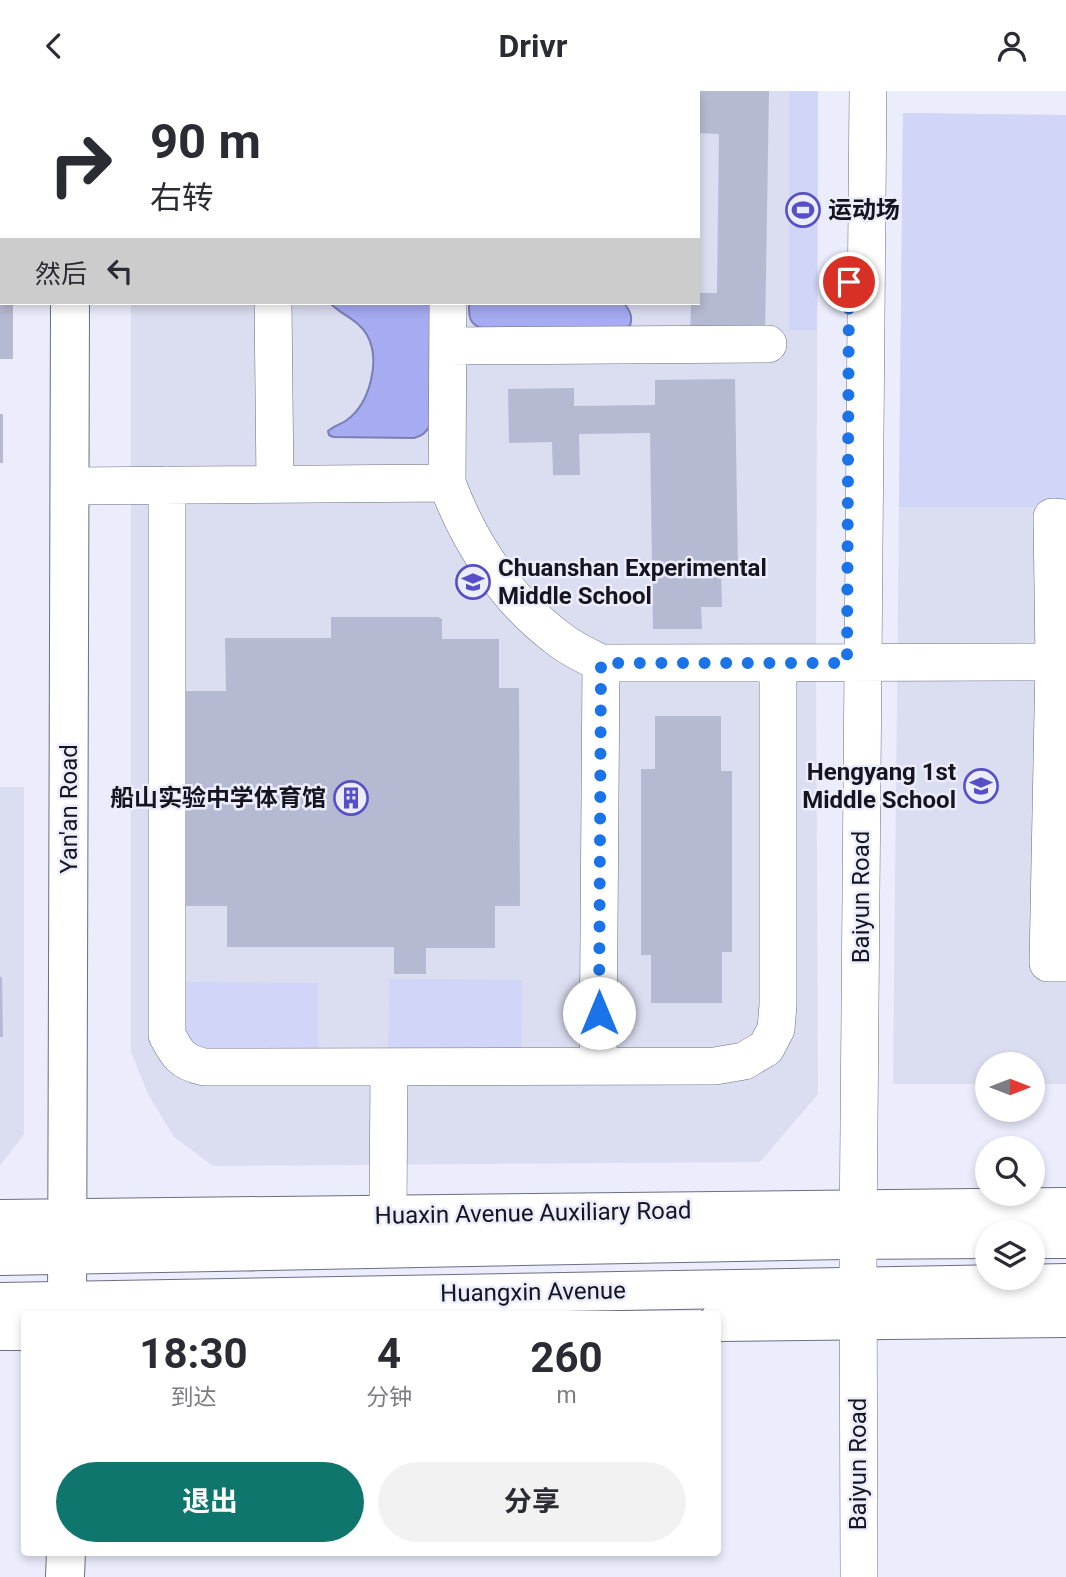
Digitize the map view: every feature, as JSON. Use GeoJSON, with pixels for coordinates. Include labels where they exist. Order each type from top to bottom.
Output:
{"type":"FeatureCollection","features":[{"type":"Feature","properties":{"kind":"main road","name":"Yan'an Road"},"geometry":{"type":"LineString","coordinates":[[71,305],[81,486],[78,1307]]}},
{"type":"Feature","properties":{"kind":"main road","name":"Yan'an Road"},"geometry":{"type":"LineString","coordinates":[[81,486],[94,305]]}},
{"type":"Feature","properties":{"kind":"main road","name":"Huaxin Avenue Auxiliary Road"},"geometry":{"type":"LineString","coordinates":[[0,1219],[79,1236],[388,1215],[851,1225],[1066,1207]]}},
{"type":"Feature","properties":{"kind":"main road","name":"Huangxin Avenue"},"geometry":{"type":"LineString","coordinates":[[0,1256],[79,1236],[851,1225],[975,1238]]}},
{"type":"Feature","properties":{"kind":"main road"},"geometry":{"type":"LineString","coordinates":[[1045,1239],[1066,1239]]}},
{"type":"Feature","properties":{"kind":"main road","name":"Huangxin Avenue"},"geometry":{"type":"LineString","coordinates":[[0,1302],[78,1307],[851,1303],[1066,1283]]}},
{"type":"Feature","properties":{"kind":"main road"},"geometry":{"type":"LineString","coordinates":[[721,1322],[851,1303],[1066,1318]]}},
{"type":"Feature","properties":{"kind":"main road"},"geometry":{"type":"LineString","coordinates":[[0,1331],[21,1331]]}},
{"type":"Feature","properties":{"kind":"main road"},"geometry":{"type":"LineString","coordinates":[[65,1577],[66,1556]]}},
{"type":"Feature","properties":{"kind":"main road"},"geometry":{"type":"LineString","coordinates":[[89,1556],[89,1577]]}},
{"type":"Feature","properties":{"kind":"street","name":"Baiyun Road"},"geometry":{"type":"LineString","coordinates":[[850,91],[855,663]]}},
{"type":"Feature","properties":{"kind":"street","name":"Baiyun Road"},"geometry":{"type":"LineString","coordinates":[[859,1577],[851,1225],[855,663],[867,91]]}},
{"type":"Feature","properties":{"kind":"street"},"geometry":{"type":"LineString","coordinates":[[273,305],[275,484]]}},
{"type":"Feature","properties":{"kind":"street"},"geometry":{"type":"LineString","coordinates":[[448,305],[447,482],[455,505],[484,557],[523,608],[559,640],[601,663],[1060,662]]}},
{"type":"Feature","properties":{"kind":"street"},"geometry":{"type":"LineString","coordinates":[[448,347],[658,341],[768,344]]}},
{"type":"Feature","properties":{"kind":"street"},"geometry":{"type":"LineString","coordinates":[[81,486],[447,482]]}},
{"type":"Feature","properties":{"kind":"street"},"geometry":{"type":"LineString","coordinates":[[167,485],[167,1035],[175,1051],[188,1064],[204,1067],[715,1066],[744,1061],[766,1048],[776,1029],[778,1005],[778,663]]}},
{"type":"Feature","properties":{"kind":"street"},"geometry":{"type":"LineString","coordinates":[[1066,518],[1052,517],[1060,662],[1048,963],[1066,963]]}},
{"type":"Feature","properties":{"kind":"street"},"geometry":{"type":"LineString","coordinates":[[598,1066],[601,663]]}},
{"type":"Feature","properties":{"kind":"street"},"geometry":{"type":"LineString","coordinates":[[388,1215],[389,1067]]}},
{"type":"Feature","properties":{"kind":"street","name":"Baiyun Road"},"geometry":{"type":"LineString","coordinates":[[843,1577],[851,1303]]}},
{"type":"Feature","properties":{"kind":"shaded area","name":"Chuanshan Experimental Middle School"},"geometry":{"type":"Polygon","coordinates":[[[700,91],[818,91],[818,1094],[760,1162],[213,1166],[174,1137],[148,1094],[131,1052],[131,305],[700,305],[700,91]]]}},
{"type":"Feature","properties":{"kind":"shaded area","name":"运动场"},"geometry":{"type":"Polygon","coordinates":[[[789,91],[818,91],[817,330],[789,330],[789,91]]]}},
{"type":"Feature","properties":{"kind":"shaded area","name":"Hengyang 1st Middle School"},"geometry":{"type":"Polygon","coordinates":[[[903,113],[1066,115],[1066,1084],[1045,1084],[1045,1052],[975,1052],[975,1084],[893,1084],[903,113]]]}},
{"type":"Feature","properties":{"kind":"shaded area"},"geometry":{"type":"Polygon","coordinates":[[[903,113],[1066,115],[1066,507],[899,507],[903,113]]]}},
{"type":"Feature","properties":{"kind":"shaded area"},"geometry":{"type":"Polygon","coordinates":[[[0,787],[24,787],[24,1134],[0,1166],[0,787]]]}},
{"type":"Feature","properties":{"kind":"shaded area"},"geometry":{"type":"Polygon","coordinates":[[[389,979],[522,980],[521,1053],[388,1052],[389,979]]]}},
{"type":"Feature","properties":{"kind":"shaded area"},"geometry":{"type":"Polygon","coordinates":[[[185,982],[318,983],[318,1056],[184,1055],[185,982]]]}},
{"type":"Feature","properties":{"kind":"water"},"geometry":{"type":"Polygon","coordinates":[[[332,305],[431,305],[430,425],[424,434],[414,438],[329,435],[328,431],[347,420],[362,403],[373,368],[371,345],[367,335],[355,321],[332,305]]]}},
{"type":"Feature","properties":{"kind":"water"},"geometry":{"type":"Polygon","coordinates":[[[469,305],[625,305],[631,322],[630,326],[623,328],[482,328],[472,321],[469,305]]]}},
{"type":"Feature","properties":{"kind":"building"},"geometry":{"type":"Polygon","coordinates":[[[700,91],[769,91],[765,336],[690,335],[691,305],[700,305],[700,293],[717,293],[719,134],[700,133],[700,91]]]}},
{"type":"Feature","properties":{"kind":"building"},"geometry":{"type":"Polygon","coordinates":[[[0,305],[13,305],[13,359],[0,359],[0,305]]]}},
{"type":"Feature","properties":{"kind":"building"},"geometry":{"type":"Polygon","coordinates":[[[735,379],[738,571],[721,572],[722,607],[701,607],[702,629],[653,629],[650,433],[579,434],[580,475],[553,475],[552,442],[509,443],[508,389],[574,388],[574,406],[655,405],[655,380],[735,379]]]}},
{"type":"Feature","properties":{"kind":"building"},"geometry":{"type":"Polygon","coordinates":[[[0,414],[3,414],[3,463],[0,463],[0,414]]]}},
{"type":"Feature","properties":{"kind":"building","name":"船山实验中学体育馆"},"geometry":{"type":"Polygon","coordinates":[[[331,617],[438,617],[442,619],[442,639],[499,639],[499,688],[519,688],[520,906],[495,906],[495,948],[426,948],[426,974],[394,974],[394,947],[227,947],[227,906],[183,906],[182,691],[226,691],[225,638],[331,638],[331,617]]]}},
{"type":"Feature","properties":{"kind":"building"},"geometry":{"type":"Polygon","coordinates":[[[655,716],[721,716],[721,771],[732,771],[732,952],[722,952],[722,1003],[651,1003],[651,955],[641,955],[641,769],[655,769],[655,716]]]}},
{"type":"Feature","properties":{"kind":"building"},"geometry":{"type":"Polygon","coordinates":[[[2,977],[3,1037],[0,1037],[2,977]]]}},
{"type":"Feature","properties":{"kind":"place","name":"运动场"},"geometry":{"type":"Point","coordinates":[803,210]}},
{"type":"Feature","properties":{"kind":"place","name":"Chuanshan Experimental Middle School"},"geometry":{"type":"Point","coordinates":[473,582]}},
{"type":"Feature","properties":{"kind":"place","name":"Hengyang 1st Middle School"},"geometry":{"type":"Point","coordinates":[981,786]}},
{"type":"Feature","properties":{"kind":"place","name":"船山实验中学体育馆"},"geometry":{"type":"Point","coordinates":[351,798]}},
{"type":"Feature","properties":{"kind":"route"},"geometry":{"type":"LineString","coordinates":[[599,1013],[601,663],[847,663],[849,282]]}}]}
